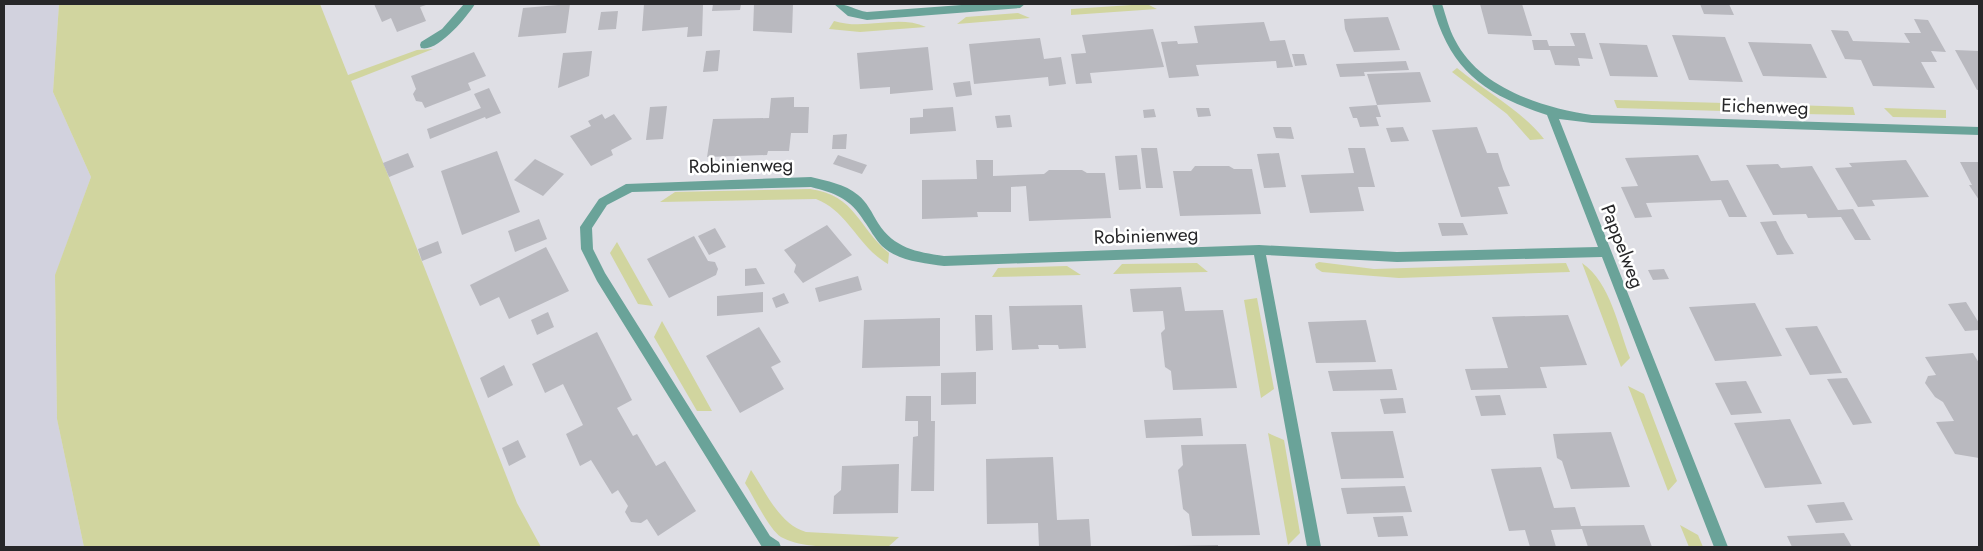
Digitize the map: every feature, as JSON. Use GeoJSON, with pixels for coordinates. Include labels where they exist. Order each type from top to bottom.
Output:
{"type":"FeatureCollection","features":[{"type":"Feature","properties":{"kind":"street"},"geometry":{"type":"LineString","coordinates":[[425,45],[446,32],[470,4]]}},
{"type":"Feature","properties":{"kind":"street"},"geometry":{"type":"LineString","coordinates":[[839,4],[852,13],[867,16],[1020,4]]}},
{"type":"Feature","properties":{"kind":"street"},"geometry":{"type":"LineString","coordinates":[[1437,4],[1447,37],[1466,63],[1501,90],[1551,112]]}},
{"type":"Feature","properties":{"kind":"street","name":"Eichenweg"},"geometry":{"type":"LineString","coordinates":[[1551,112],[1592,119],[1979,131]]}},
{"type":"Feature","properties":{"kind":"street","name":"Pappelweg"},"geometry":{"type":"LineString","coordinates":[[1551,112],[1604,252],[1721,547]]}},
{"type":"Feature","properties":{"kind":"street","name":"Robinienweg"},"geometry":{"type":"LineString","coordinates":[[774,547],[765,541],[601,278],[587,249],[586,227],[603,202],[630,187],[811,182],[830,186],[846,193],[857,201],[886,242],[899,251],[919,258],[944,261],[1259,250],[1397,257],[1604,252]]}},
{"type":"Feature","properties":{"kind":"street"},"geometry":{"type":"LineString","coordinates":[[1259,250],[1314,547]]}},
{"type":"Feature","properties":{"kind":"shaded area"},"geometry":{"type":"Polygon","coordinates":[[[4,4],[59,4],[53,92],[91,177],[55,276],[57,419],[84,547],[4,547],[4,4]]]}},
{"type":"Feature","properties":{"kind":"green space"},"geometry":{"type":"Polygon","coordinates":[[[59,4],[320,4],[348,75],[417,50],[433,49],[351,81],[517,503],[541,547],[84,547],[57,419],[55,275],[91,177],[53,92],[59,4]]]}},
{"type":"Feature","properties":{"kind":"green space"},"geometry":{"type":"Polygon","coordinates":[[[1147,4],[1157,9],[1071,15],[1071,9],[1147,4]]]}},
{"type":"Feature","properties":{"kind":"green space"},"geometry":{"type":"Polygon","coordinates":[[[1018,13],[1030,18],[957,24],[966,17],[1018,13]]]}},
{"type":"Feature","properties":{"kind":"green space"},"geometry":{"type":"Polygon","coordinates":[[[834,21],[846,24],[904,22],[926,27],[860,32],[829,29],[834,21]]]}},
{"type":"Feature","properties":{"kind":"green space"},"geometry":{"type":"Polygon","coordinates":[[[1457,68],[1514,110],[1535,128],[1544,139],[1530,140],[1507,114],[1452,72],[1457,68]]]}},
{"type":"Feature","properties":{"kind":"green space"},"geometry":{"type":"Polygon","coordinates":[[[1614,100],[1761,104],[1759,112],[1617,108],[1614,100]]]}},
{"type":"Feature","properties":{"kind":"green space"},"geometry":{"type":"Polygon","coordinates":[[[1793,105],[1853,107],[1855,115],[1803,114],[1793,105]]]}},
{"type":"Feature","properties":{"kind":"green space"},"geometry":{"type":"Polygon","coordinates":[[[1884,108],[1946,110],[1946,118],[1893,117],[1884,108]]]}},
{"type":"Feature","properties":{"kind":"green space"},"geometry":{"type":"Polygon","coordinates":[[[810,189],[825,192],[847,205],[889,253],[888,264],[869,248],[837,212],[816,199],[660,202],[675,192],[810,189]]]}},
{"type":"Feature","properties":{"kind":"green space"},"geometry":{"type":"Polygon","coordinates":[[[617,242],[653,306],[638,304],[610,253],[617,242]]]}},
{"type":"Feature","properties":{"kind":"green space"},"geometry":{"type":"Polygon","coordinates":[[[1319,262],[1374,269],[1566,263],[1570,272],[1399,278],[1322,272],[1316,268],[1315,264],[1319,262]]]}},
{"type":"Feature","properties":{"kind":"green space"},"geometry":{"type":"Polygon","coordinates":[[[1197,263],[1208,272],[1113,274],[1122,264],[1197,263]]]}},
{"type":"Feature","properties":{"kind":"green space"},"geometry":{"type":"Polygon","coordinates":[[[1582,263],[1600,282],[1612,306],[1630,358],[1621,367],[1582,263]]]}},
{"type":"Feature","properties":{"kind":"green space"},"geometry":{"type":"Polygon","coordinates":[[[1067,266],[1081,275],[992,277],[998,268],[1067,266]]]}},
{"type":"Feature","properties":{"kind":"green space"},"geometry":{"type":"Polygon","coordinates":[[[1257,298],[1274,389],[1261,398],[1244,300],[1257,298]]]}},
{"type":"Feature","properties":{"kind":"green space"},"geometry":{"type":"Polygon","coordinates":[[[662,321],[712,411],[697,411],[654,337],[662,321]]]}},
{"type":"Feature","properties":{"kind":"green space"},"geometry":{"type":"Polygon","coordinates":[[[1628,386],[1644,394],[1677,481],[1668,491],[1628,386]]]}},
{"type":"Feature","properties":{"kind":"green space"},"geometry":{"type":"Polygon","coordinates":[[[1268,433],[1284,440],[1300,533],[1288,545],[1268,433]]]}},
{"type":"Feature","properties":{"kind":"green space"},"geometry":{"type":"Polygon","coordinates":[[[751,470],[774,506],[796,528],[806,532],[899,537],[888,547],[848,548],[804,544],[781,537],[766,520],[745,483],[751,470]]]}},
{"type":"Feature","properties":{"kind":"green space"},"geometry":{"type":"Polygon","coordinates":[[[1680,525],[1698,535],[1703,547],[1689,547],[1680,525]]]}},
{"type":"Feature","properties":{"kind":"building"},"geometry":{"type":"Polygon","coordinates":[[[374,4],[429,4],[420,7],[426,21],[397,32],[391,18],[382,22],[374,4]]]}},
{"type":"Feature","properties":{"kind":"building"},"geometry":{"type":"Polygon","coordinates":[[[570,4],[566,33],[518,37],[523,8],[570,4]]]}},
{"type":"Feature","properties":{"kind":"building"},"geometry":{"type":"Polygon","coordinates":[[[644,4],[703,5],[702,36],[687,37],[688,27],[642,31],[644,4]]]}},
{"type":"Feature","properties":{"kind":"building"},"geometry":{"type":"Polygon","coordinates":[[[713,4],[741,4],[740,10],[712,11],[713,4]]]}},
{"type":"Feature","properties":{"kind":"building"},"geometry":{"type":"Polygon","coordinates":[[[754,4],[793,4],[792,33],[753,31],[754,4]]]}},
{"type":"Feature","properties":{"kind":"building"},"geometry":{"type":"Polygon","coordinates":[[[1480,4],[1522,4],[1532,36],[1488,34],[1480,4]]]}},
{"type":"Feature","properties":{"kind":"building"},"geometry":{"type":"Polygon","coordinates":[[[1700,4],[1729,4],[1734,15],[1704,14],[1700,4]]]}},
{"type":"Feature","properties":{"kind":"building"},"geometry":{"type":"Polygon","coordinates":[[[618,11],[616,29],[598,30],[601,12],[618,11]]]}},
{"type":"Feature","properties":{"kind":"building"},"geometry":{"type":"Polygon","coordinates":[[[1388,17],[1400,50],[1354,52],[1345,29],[1344,19],[1388,17]]]}},
{"type":"Feature","properties":{"kind":"building"},"geometry":{"type":"Polygon","coordinates":[[[1914,19],[1928,20],[1946,52],[1931,51],[1937,62],[1921,62],[1935,88],[1873,86],[1861,60],[1845,59],[1831,30],[1848,31],[1853,41],[1910,43],[1904,33],[1921,33],[1914,19]]]}},
{"type":"Feature","properties":{"kind":"building"},"geometry":{"type":"Polygon","coordinates":[[[1264,22],[1270,41],[1285,40],[1293,67],[1277,68],[1276,61],[1196,65],[1199,76],[1169,78],[1161,42],[1177,41],[1178,44],[1198,43],[1194,26],[1264,22]]]}},
{"type":"Feature","properties":{"kind":"building"},"geometry":{"type":"Polygon","coordinates":[[[1153,29],[1164,67],[1090,73],[1092,83],[1076,84],[1071,54],[1086,53],[1082,35],[1153,29]]]}},
{"type":"Feature","properties":{"kind":"building"},"geometry":{"type":"Polygon","coordinates":[[[1570,33],[1585,33],[1593,59],[1578,58],[1580,66],[1555,65],[1550,50],[1534,50],[1532,40],[1547,40],[1549,46],[1575,46],[1570,33]]]}},
{"type":"Feature","properties":{"kind":"building"},"geometry":{"type":"Polygon","coordinates":[[[1672,35],[1725,37],[1743,82],[1689,80],[1672,35]]]}},
{"type":"Feature","properties":{"kind":"building"},"geometry":{"type":"Polygon","coordinates":[[[1040,38],[1044,59],[1061,57],[1066,84],[1049,86],[1048,77],[974,84],[969,44],[1040,38]]]}},
{"type":"Feature","properties":{"kind":"building"},"geometry":{"type":"Polygon","coordinates":[[[1748,42],[1811,44],[1827,78],[1763,76],[1748,42]]]}},
{"type":"Feature","properties":{"kind":"building"},"geometry":{"type":"Polygon","coordinates":[[[1599,43],[1647,45],[1658,77],[1610,76],[1599,43]]]}},
{"type":"Feature","properties":{"kind":"building"},"geometry":{"type":"Polygon","coordinates":[[[928,47],[933,90],[890,94],[890,87],[860,89],[857,53],[928,47]]]}},
{"type":"Feature","properties":{"kind":"building"},"geometry":{"type":"Polygon","coordinates":[[[720,50],[718,71],[703,72],[706,51],[720,50]]]}},
{"type":"Feature","properties":{"kind":"building"},"geometry":{"type":"Polygon","coordinates":[[[1955,50],[1979,51],[1979,90],[1977,90],[1955,50]]]}},
{"type":"Feature","properties":{"kind":"building"},"geometry":{"type":"Polygon","coordinates":[[[592,51],[589,76],[558,88],[563,53],[592,51]]]}},
{"type":"Feature","properties":{"kind":"building"},"geometry":{"type":"Polygon","coordinates":[[[474,52],[486,76],[468,83],[471,90],[425,108],[422,102],[416,101],[413,94],[416,89],[411,76],[474,52]]]}},
{"type":"Feature","properties":{"kind":"building"},"geometry":{"type":"Polygon","coordinates":[[[1292,54],[1304,54],[1307,65],[1295,66],[1292,54]]]}},
{"type":"Feature","properties":{"kind":"building"},"geometry":{"type":"Polygon","coordinates":[[[1406,61],[1409,70],[1364,72],[1365,76],[1340,77],[1336,64],[1406,61]]]}},
{"type":"Feature","properties":{"kind":"building"},"geometry":{"type":"Polygon","coordinates":[[[1420,72],[1431,102],[1377,105],[1367,74],[1420,72]]]}},
{"type":"Feature","properties":{"kind":"building"},"geometry":{"type":"Polygon","coordinates":[[[970,81],[972,95],[956,97],[953,83],[970,81]]]}},
{"type":"Feature","properties":{"kind":"building"},"geometry":{"type":"Polygon","coordinates":[[[489,88],[501,113],[486,119],[485,117],[430,139],[427,129],[481,108],[474,94],[489,88]]]}},
{"type":"Feature","properties":{"kind":"building"},"geometry":{"type":"Polygon","coordinates":[[[794,97],[794,107],[809,107],[808,133],[791,133],[789,151],[768,151],[767,155],[707,157],[713,119],[769,118],[771,98],[794,97]]]}},
{"type":"Feature","properties":{"kind":"building"},"geometry":{"type":"Polygon","coordinates":[[[1377,105],[1381,117],[1376,117],[1379,126],[1360,127],[1357,118],[1353,118],[1349,107],[1377,105]]]}},
{"type":"Feature","properties":{"kind":"building"},"geometry":{"type":"Polygon","coordinates":[[[667,106],[663,139],[646,140],[650,107],[667,106]]]}},
{"type":"Feature","properties":{"kind":"building"},"geometry":{"type":"Polygon","coordinates":[[[953,107],[956,131],[910,134],[910,118],[923,117],[923,109],[953,107]]]}},
{"type":"Feature","properties":{"kind":"building"},"geometry":{"type":"Polygon","coordinates":[[[1196,108],[1209,108],[1211,116],[1198,117],[1196,108]]]}},
{"type":"Feature","properties":{"kind":"building"},"geometry":{"type":"Polygon","coordinates":[[[1154,109],[1156,117],[1144,118],[1143,110],[1154,109]]]}},
{"type":"Feature","properties":{"kind":"building"},"geometry":{"type":"Polygon","coordinates":[[[602,114],[605,119],[614,114],[632,139],[611,150],[613,155],[591,166],[570,136],[591,126],[588,121],[602,114]]]}},
{"type":"Feature","properties":{"kind":"building"},"geometry":{"type":"Polygon","coordinates":[[[1010,115],[1012,127],[997,128],[995,116],[1010,115]]]}},
{"type":"Feature","properties":{"kind":"building"},"geometry":{"type":"Polygon","coordinates":[[[1273,127],[1291,127],[1294,139],[1276,138],[1273,127]]]}},
{"type":"Feature","properties":{"kind":"building"},"geometry":{"type":"Polygon","coordinates":[[[1403,127],[1409,141],[1391,142],[1386,128],[1403,127]]]}},
{"type":"Feature","properties":{"kind":"building"},"geometry":{"type":"Polygon","coordinates":[[[1477,127],[1487,153],[1498,153],[1510,186],[1498,187],[1508,214],[1461,217],[1432,130],[1477,127]]]}},
{"type":"Feature","properties":{"kind":"building"},"geometry":{"type":"Polygon","coordinates":[[[847,134],[846,149],[832,149],[833,135],[847,134]]]}},
{"type":"Feature","properties":{"kind":"building"},"geometry":{"type":"Polygon","coordinates":[[[1141,148],[1157,148],[1163,188],[1146,188],[1141,148]]]}},
{"type":"Feature","properties":{"kind":"building"},"geometry":{"type":"Polygon","coordinates":[[[1348,148],[1365,148],[1375,187],[1358,187],[1364,211],[1310,213],[1301,175],[1354,173],[1348,148]]]}},
{"type":"Feature","properties":{"kind":"building"},"geometry":{"type":"Polygon","coordinates":[[[497,151],[520,212],[462,235],[441,171],[497,151]]]}},
{"type":"Feature","properties":{"kind":"building"},"geometry":{"type":"Polygon","coordinates":[[[408,153],[414,167],[389,177],[383,163],[408,153]]]}},
{"type":"Feature","properties":{"kind":"building"},"geometry":{"type":"Polygon","coordinates":[[[1279,153],[1286,187],[1264,188],[1257,154],[1279,153]]]}},
{"type":"Feature","properties":{"kind":"building"},"geometry":{"type":"Polygon","coordinates":[[[838,155],[867,165],[862,174],[833,164],[838,155]]]}},
{"type":"Feature","properties":{"kind":"building"},"geometry":{"type":"Polygon","coordinates":[[[1137,155],[1141,189],[1119,190],[1115,156],[1137,155]]]}},
{"type":"Feature","properties":{"kind":"building"},"geometry":{"type":"Polygon","coordinates":[[[1698,155],[1711,181],[1728,180],[1747,217],[1729,217],[1721,200],[1646,203],[1652,217],[1635,218],[1621,187],[1638,186],[1625,158],[1698,155]]]}},
{"type":"Feature","properties":{"kind":"building"},"geometry":{"type":"Polygon","coordinates":[[[535,159],[564,174],[543,196],[514,180],[535,159]]]}},
{"type":"Feature","properties":{"kind":"building"},"geometry":{"type":"Polygon","coordinates":[[[976,160],[993,160],[993,176],[1044,174],[1049,170],[1082,170],[1087,173],[1105,173],[1111,218],[1029,221],[1026,186],[1011,187],[1011,212],[977,212],[978,217],[922,219],[922,180],[977,179],[976,160]]]}},
{"type":"Feature","properties":{"kind":"building"},"geometry":{"type":"Polygon","coordinates":[[[1906,160],[1929,197],[1872,200],[1875,206],[1858,207],[1835,168],[1852,167],[1849,163],[1906,160]]]}},
{"type":"Feature","properties":{"kind":"building"},"geometry":{"type":"Polygon","coordinates":[[[1960,162],[1979,162],[1979,200],[1969,185],[1972,185],[1960,162]]]}},
{"type":"Feature","properties":{"kind":"building"},"geometry":{"type":"Polygon","coordinates":[[[1778,164],[1781,168],[1812,166],[1838,210],[1853,209],[1871,240],[1855,240],[1841,217],[1808,218],[1806,214],[1773,215],[1746,165],[1778,164]]]}},
{"type":"Feature","properties":{"kind":"building"},"geometry":{"type":"Polygon","coordinates":[[[1195,166],[1229,166],[1234,169],[1252,169],[1261,214],[1180,216],[1173,171],[1191,171],[1195,166]]]}},
{"type":"Feature","properties":{"kind":"building"},"geometry":{"type":"Polygon","coordinates":[[[539,219],[547,239],[515,252],[508,231],[539,219]]]}},
{"type":"Feature","properties":{"kind":"building"},"geometry":{"type":"Polygon","coordinates":[[[1776,221],[1794,254],[1777,255],[1760,222],[1776,221]]]}},
{"type":"Feature","properties":{"kind":"building"},"geometry":{"type":"Polygon","coordinates":[[[1438,223],[1463,223],[1468,235],[1442,236],[1438,223]]]}},
{"type":"Feature","properties":{"kind":"building"},"geometry":{"type":"Polygon","coordinates":[[[827,225],[852,255],[803,283],[794,272],[796,265],[784,250],[827,225]]]}},
{"type":"Feature","properties":{"kind":"building"},"geometry":{"type":"Polygon","coordinates":[[[715,228],[726,247],[709,255],[698,236],[715,228]]]}},
{"type":"Feature","properties":{"kind":"building"},"geometry":{"type":"Polygon","coordinates":[[[694,236],[708,261],[715,262],[718,269],[716,275],[669,298],[647,259],[694,236]]]}},
{"type":"Feature","properties":{"kind":"building"},"geometry":{"type":"Polygon","coordinates":[[[438,241],[442,253],[422,261],[418,249],[438,241]]]}},
{"type":"Feature","properties":{"kind":"building"},"geometry":{"type":"Polygon","coordinates":[[[546,247],[569,291],[509,319],[499,297],[480,306],[470,285],[546,247]]]}},
{"type":"Feature","properties":{"kind":"building"},"geometry":{"type":"Polygon","coordinates":[[[756,268],[765,284],[745,286],[745,269],[756,268]]]}},
{"type":"Feature","properties":{"kind":"building"},"geometry":{"type":"Polygon","coordinates":[[[1664,269],[1669,279],[1653,280],[1648,270],[1664,269]]]}},
{"type":"Feature","properties":{"kind":"building"},"geometry":{"type":"Polygon","coordinates":[[[858,276],[862,290],[819,302],[815,288],[858,276]]]}},
{"type":"Feature","properties":{"kind":"building"},"geometry":{"type":"Polygon","coordinates":[[[1181,287],[1185,311],[1223,310],[1237,388],[1173,390],[1171,371],[1165,367],[1161,333],[1165,329],[1163,311],[1133,312],[1130,289],[1181,287]]]}},
{"type":"Feature","properties":{"kind":"building"},"geometry":{"type":"Polygon","coordinates":[[[763,292],[763,312],[717,316],[717,296],[763,292]]]}},
{"type":"Feature","properties":{"kind":"building"},"geometry":{"type":"Polygon","coordinates":[[[784,293],[789,303],[776,308],[772,298],[784,293]]]}},
{"type":"Feature","properties":{"kind":"building"},"geometry":{"type":"Polygon","coordinates":[[[1966,302],[1979,323],[1979,330],[1965,331],[1948,304],[1966,302]]]}},
{"type":"Feature","properties":{"kind":"building"},"geometry":{"type":"Polygon","coordinates":[[[1755,303],[1782,356],[1715,361],[1689,307],[1755,303]]]}},
{"type":"Feature","properties":{"kind":"building"},"geometry":{"type":"Polygon","coordinates":[[[1082,305],[1086,348],[1059,349],[1058,345],[1038,345],[1039,349],[1012,350],[1009,306],[1082,305]]]}},
{"type":"Feature","properties":{"kind":"building"},"geometry":{"type":"Polygon","coordinates":[[[548,312],[554,327],[537,335],[531,320],[548,312]]]}},
{"type":"Feature","properties":{"kind":"building"},"geometry":{"type":"Polygon","coordinates":[[[975,315],[992,315],[993,350],[976,351],[975,315]]]}},
{"type":"Feature","properties":{"kind":"building"},"geometry":{"type":"Polygon","coordinates":[[[1568,315],[1587,365],[1540,367],[1547,388],[1471,390],[1465,369],[1508,368],[1492,317],[1568,315]]]}},
{"type":"Feature","properties":{"kind":"building"},"geometry":{"type":"Polygon","coordinates":[[[940,318],[940,366],[862,368],[864,320],[940,318]]]}},
{"type":"Feature","properties":{"kind":"building"},"geometry":{"type":"Polygon","coordinates":[[[1366,320],[1376,362],[1316,363],[1308,322],[1366,320]]]}},
{"type":"Feature","properties":{"kind":"building"},"geometry":{"type":"Polygon","coordinates":[[[1817,326],[1842,373],[1810,375],[1785,328],[1817,326]]]}},
{"type":"Feature","properties":{"kind":"building"},"geometry":{"type":"Polygon","coordinates":[[[759,327],[781,362],[771,367],[784,389],[740,413],[706,356],[759,327]]]}},
{"type":"Feature","properties":{"kind":"building"},"geometry":{"type":"Polygon","coordinates":[[[597,332],[632,400],[617,408],[633,436],[637,434],[656,466],[665,461],[696,511],[658,536],[647,519],[641,523],[631,522],[625,512],[628,506],[618,490],[612,494],[591,460],[580,466],[566,434],[583,425],[563,384],[545,393],[532,364],[597,332]]]}},
{"type":"Feature","properties":{"kind":"building"},"geometry":{"type":"Polygon","coordinates":[[[1973,353],[1979,363],[1979,458],[1955,454],[1936,422],[1954,421],[1943,402],[1935,397],[1925,383],[1928,376],[1936,375],[1925,357],[1973,353]]]}},
{"type":"Feature","properties":{"kind":"building"},"geometry":{"type":"Polygon","coordinates":[[[504,365],[513,385],[488,398],[480,378],[504,365]]]}},
{"type":"Feature","properties":{"kind":"building"},"geometry":{"type":"Polygon","coordinates":[[[1392,369],[1397,390],[1333,391],[1328,371],[1392,369]]]}},
{"type":"Feature","properties":{"kind":"building"},"geometry":{"type":"Polygon","coordinates":[[[976,372],[976,404],[941,405],[941,373],[976,372]]]}},
{"type":"Feature","properties":{"kind":"building"},"geometry":{"type":"Polygon","coordinates":[[[1847,378],[1872,423],[1853,425],[1827,379],[1847,378]]]}},
{"type":"Feature","properties":{"kind":"building"},"geometry":{"type":"Polygon","coordinates":[[[1746,381],[1762,413],[1731,415],[1715,383],[1746,381]]]}},
{"type":"Feature","properties":{"kind":"building"},"geometry":{"type":"Polygon","coordinates":[[[1500,395],[1506,415],[1481,416],[1475,396],[1500,395]]]}},
{"type":"Feature","properties":{"kind":"building"},"geometry":{"type":"Polygon","coordinates":[[[906,396],[931,396],[931,421],[935,421],[934,491],[911,491],[913,437],[918,436],[918,421],[905,421],[906,396]]]}},
{"type":"Feature","properties":{"kind":"building"},"geometry":{"type":"Polygon","coordinates":[[[1403,398],[1406,413],[1384,414],[1380,399],[1403,398]]]}},
{"type":"Feature","properties":{"kind":"building"},"geometry":{"type":"Polygon","coordinates":[[[1201,418],[1203,436],[1146,438],[1144,420],[1201,418]]]}},
{"type":"Feature","properties":{"kind":"building"},"geometry":{"type":"Polygon","coordinates":[[[1790,419],[1822,484],[1765,488],[1734,423],[1790,419]]]}},
{"type":"Feature","properties":{"kind":"building"},"geometry":{"type":"Polygon","coordinates":[[[1393,431],[1404,478],[1341,479],[1331,432],[1393,431]]]}},
{"type":"Feature","properties":{"kind":"building"},"geometry":{"type":"Polygon","coordinates":[[[1611,432],[1630,487],[1571,489],[1562,461],[1557,458],[1553,434],[1611,432]]]}},
{"type":"Feature","properties":{"kind":"building"},"geometry":{"type":"Polygon","coordinates":[[[518,440],[526,457],[509,466],[502,448],[518,440]]]}},
{"type":"Feature","properties":{"kind":"building"},"geometry":{"type":"Polygon","coordinates":[[[1246,444],[1260,535],[1192,536],[1189,514],[1183,509],[1178,470],[1183,465],[1181,445],[1246,444]]]}},
{"type":"Feature","properties":{"kind":"building"},"geometry":{"type":"Polygon","coordinates":[[[1053,457],[1057,520],[1089,519],[1091,547],[1039,547],[1038,523],[987,524],[986,459],[1053,457]]]}},
{"type":"Feature","properties":{"kind":"building"},"geometry":{"type":"Polygon","coordinates":[[[899,464],[898,513],[833,514],[834,496],[841,490],[842,466],[899,464]]]}},
{"type":"Feature","properties":{"kind":"building"},"geometry":{"type":"Polygon","coordinates":[[[1541,467],[1554,508],[1575,507],[1581,526],[1644,525],[1652,547],[1588,547],[1582,529],[1551,530],[1556,547],[1530,547],[1525,530],[1509,531],[1491,469],[1541,467]]]}},
{"type":"Feature","properties":{"kind":"building"},"geometry":{"type":"Polygon","coordinates":[[[1405,486],[1412,512],[1347,514],[1341,488],[1405,486]]]}},
{"type":"Feature","properties":{"kind":"building"},"geometry":{"type":"Polygon","coordinates":[[[1844,502],[1853,520],[1816,523],[1807,505],[1844,502]]]}},
{"type":"Feature","properties":{"kind":"building"},"geometry":{"type":"Polygon","coordinates":[[[1403,516],[1408,536],[1378,537],[1373,517],[1403,516]]]}},
{"type":"Feature","properties":{"kind":"building"},"geometry":{"type":"Polygon","coordinates":[[[1844,533],[1852,547],[1792,547],[1787,536],[1844,533]]]}},
{"type":"Feature","properties":{"kind":"building"},"geometry":{"type":"Polygon","coordinates":[[[1218,545],[1218,547],[1173,547],[1173,546],[1218,545]]]}}]}
